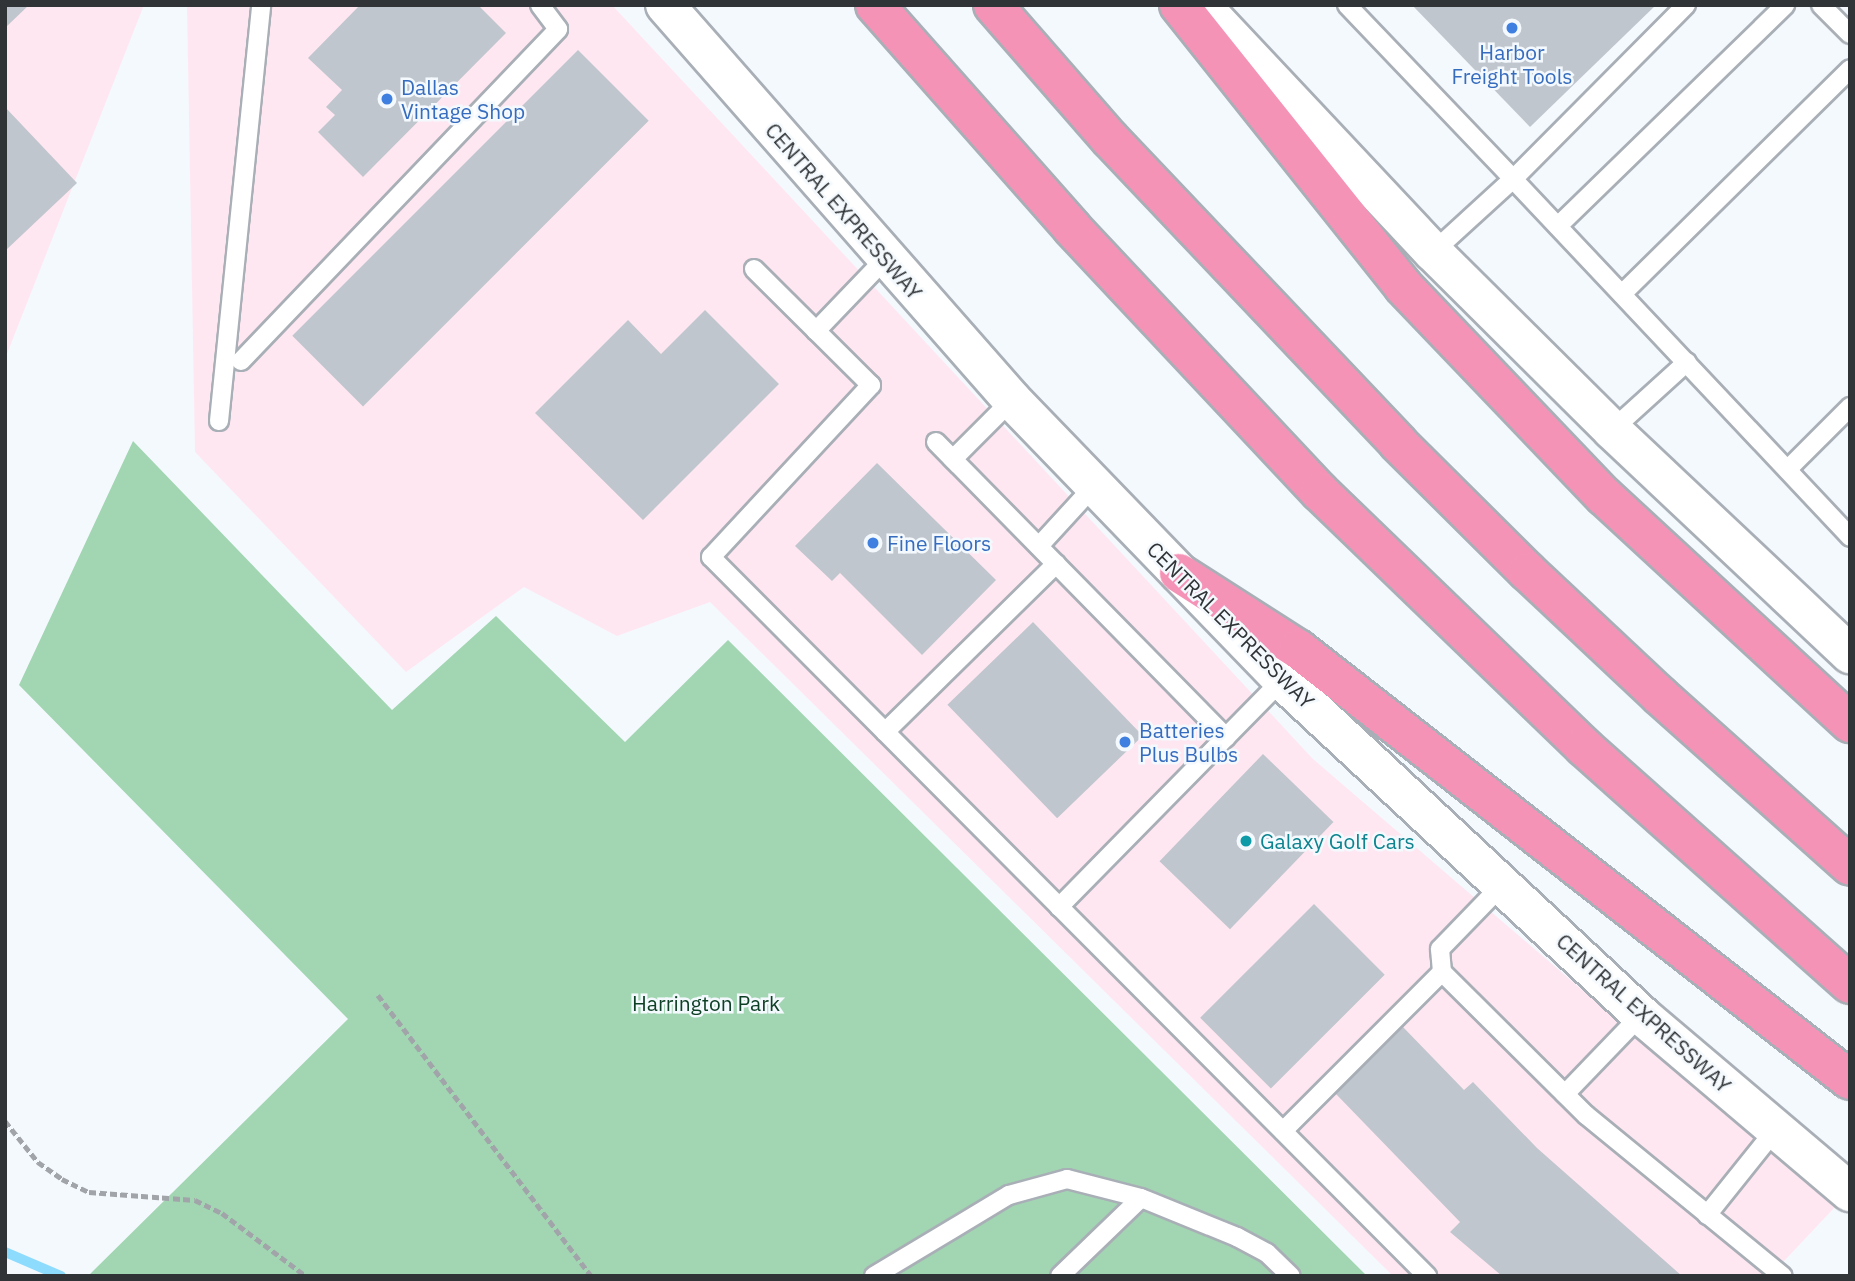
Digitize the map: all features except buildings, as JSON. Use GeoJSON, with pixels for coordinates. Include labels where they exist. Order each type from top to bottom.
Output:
{"type":"FeatureCollection","features":[{"type":"Feature","properties":{"kind":"highway"},"geometry":{"type":"LineString","coordinates":[[876,5],[1072,229],[1330,502],[1594,756],[1850,984]]}},
{"type":"Feature","properties":{"kind":"highway"},"geometry":{"type":"LineString","coordinates":[[993,5],[1119,149],[1398,443],[1548,591],[1850,866]]}},
{"type":"Feature","properties":{"kind":"highway"},"geometry":{"type":"LineString","coordinates":[[1179,5],[1413,296],[1604,496],[1850,723]]}},
{"type":"Feature","properties":{"kind":"highway"},"geometry":{"type":"LineString","coordinates":[[1179,573],[1298,649],[1850,1080]]}},
{"type":"Feature","properties":{"kind":"main road","name":"CENTRAL EXPRESSWAY"},"geometry":{"type":"LineString","coordinates":[[665,5],[885,259],[1012,400],[1282,680],[1641,1015],[1850,1192]]}},
{"type":"Feature","properties":{"kind":"main road"},"geometry":{"type":"LineString","coordinates":[[1201,5],[1433,252],[1612,430],[1850,654]]}},
{"type":"Feature","properties":{"kind":"lane"},"geometry":{"type":"LineString","coordinates":[[219,421],[261,5]]}},
{"type":"Feature","properties":{"kind":"lane"},"geometry":{"type":"LineString","coordinates":[[241,360],[558,29],[540,5]]}},
{"type":"Feature","properties":{"kind":"lane"},"geometry":{"type":"LineString","coordinates":[[1347,5],[1788,468],[1850,537]]}},
{"type":"Feature","properties":{"kind":"lane"},"geometry":{"type":"LineString","coordinates":[[1433,252],[1513,178],[1686,5]]}},
{"type":"Feature","properties":{"kind":"lane"},"geometry":{"type":"LineString","coordinates":[[1558,226],[1785,5]]}},
{"type":"Feature","properties":{"kind":"lane"},"geometry":{"type":"LineString","coordinates":[[1821,5],[1850,34]]}},
{"type":"Feature","properties":{"kind":"lane"},"geometry":{"type":"LineString","coordinates":[[1622,293],[1850,69]]}},
{"type":"Feature","properties":{"kind":"lane"},"geometry":{"type":"LineString","coordinates":[[816,331],[885,259]]}},
{"type":"Feature","properties":{"kind":"lane"},"geometry":{"type":"LineString","coordinates":[[754,269],[872,386],[711,557],[1427,1276]]}},
{"type":"Feature","properties":{"kind":"lane"},"geometry":{"type":"LineString","coordinates":[[1612,430],[1687,362]]}},
{"type":"Feature","properties":{"kind":"lane"},"geometry":{"type":"LineString","coordinates":[[953,459],[1012,400]]}},
{"type":"Feature","properties":{"kind":"lane"},"geometry":{"type":"LineString","coordinates":[[1788,468],[1850,407]]}},
{"type":"Feature","properties":{"kind":"lane"},"geometry":{"type":"LineString","coordinates":[[936,442],[1226,737]]}},
{"type":"Feature","properties":{"kind":"lane"},"geometry":{"type":"LineString","coordinates":[[1038,546],[1093,487]]}},
{"type":"Feature","properties":{"kind":"lane"},"geometry":{"type":"LineString","coordinates":[[885,732],[1056,564]]}},
{"type":"Feature","properties":{"kind":"lane"},"geometry":{"type":"LineString","coordinates":[[1059,907],[1282,680]]}},
{"type":"Feature","properties":{"kind":"lane"},"geometry":{"type":"LineString","coordinates":[[1502,885],[1440,949],[1443,972],[1565,1094],[1781,1275]]}},
{"type":"Feature","properties":{"kind":"lane"},"geometry":{"type":"LineString","coordinates":[[1283,1131],[1443,972]]}},
{"type":"Feature","properties":{"kind":"lane"},"geometry":{"type":"LineString","coordinates":[[1565,1094],[1641,1015]]}},
{"type":"Feature","properties":{"kind":"lane"},"geometry":{"type":"LineString","coordinates":[[1707,1215],[1776,1129]]}},
{"type":"Feature","properties":{"kind":"lane"},"geometry":{"type":"LineString","coordinates":[[874,1276],[1009,1195],[1066,1179],[1141,1198],[1267,1252],[1290,1276]]}},
{"type":"Feature","properties":{"kind":"lane"},"geometry":{"type":"LineString","coordinates":[[1060,1276],[1141,1198]]}},
{"type":"Feature","properties":{"kind":"path"},"geometry":{"type":"LineString","coordinates":[[378,995],[591,1276]]}},
{"type":"Feature","properties":{"kind":"path"},"geometry":{"type":"LineString","coordinates":[[5,1121],[38,1162],[62,1179],[89,1192],[195,1200],[232,1220],[306,1276]]}},
{"type":"Feature","properties":{"kind":"shaded area"},"geometry":{"type":"Polygon","coordinates":[[[5,5],[144,5],[5,359],[5,5]]]}},
{"type":"Feature","properties":{"kind":"shaded area"},"geometry":{"type":"Polygon","coordinates":[[[187,5],[612,5],[1313,759],[1835,1207],[1770,1276],[1393,1276],[710,602],[617,636],[524,587],[406,672],[195,452],[187,5]]]}},
{"type":"Feature","properties":{"kind":"green space","name":"Harrington Park"},"geometry":{"type":"Polygon","coordinates":[[[133,441],[392,710],[496,616],[625,742],[728,640],[1367,1276],[88,1276],[348,1019],[19,685],[133,441]]]}},
{"type":"Feature","properties":{"kind":"waterway"},"geometry":{"type":"LineString","coordinates":[[5,1252],[61,1276]]}},
{"type":"Feature","properties":{"kind":"place","name":"Harbor Freight Tools"},"geometry":{"type":"Point","coordinates":[1512,28]}},
{"type":"Feature","properties":{"kind":"place","name":"Dallas Vintage Shop"},"geometry":{"type":"Point","coordinates":[387,99]}},
{"type":"Feature","properties":{"kind":"place","name":"Fine Floors"},"geometry":{"type":"Point","coordinates":[873,543]}},
{"type":"Feature","properties":{"kind":"place","name":"Batteries Plus Bulbs"},"geometry":{"type":"Point","coordinates":[1125,742]}},
{"type":"Feature","properties":{"kind":"place","name":"Galaxy Golf Cars"},"geometry":{"type":"Point","coordinates":[1246,841]}}]}
